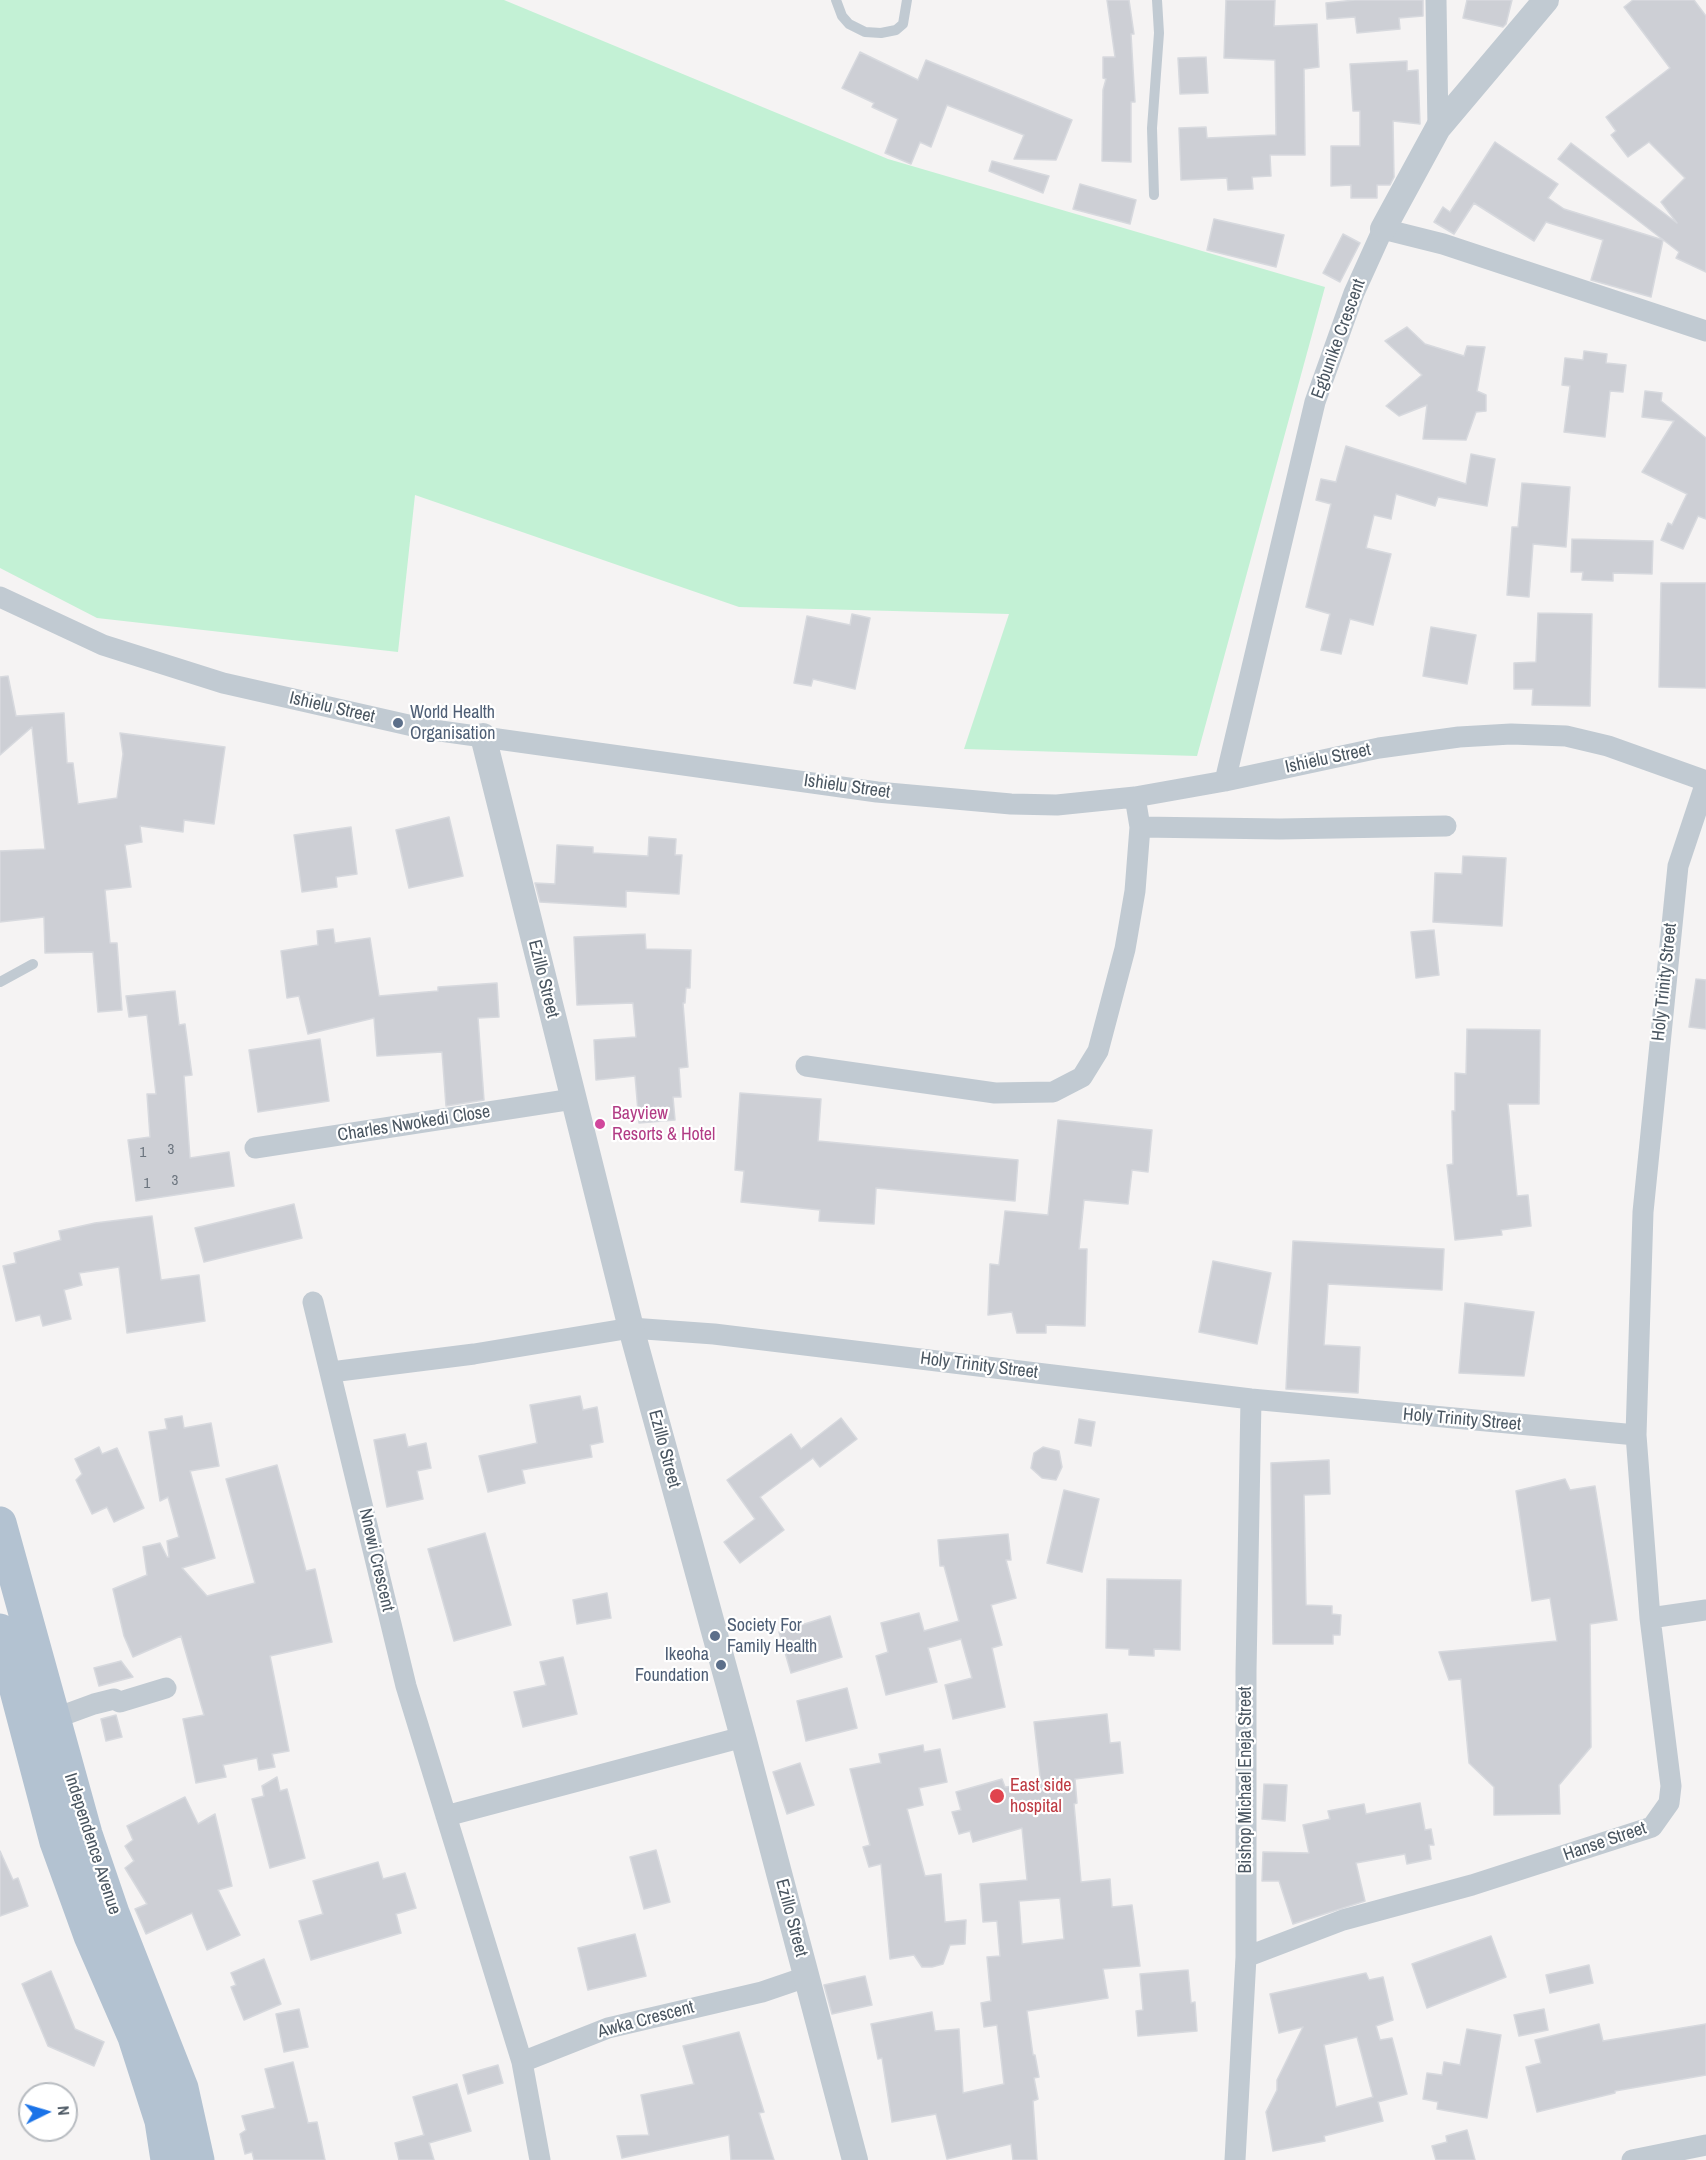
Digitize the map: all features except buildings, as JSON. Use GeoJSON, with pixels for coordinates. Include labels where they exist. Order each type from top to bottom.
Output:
{"type":"FeatureCollection","features":[{"type":"Feature","properties":{"kind":"main road","name":"Independence Avenue"},"geometry":{"type":"LineString","coordinates":[[0,1523],[86,1834],[113,1913],[182,2088],[198,2160]]}},
{"type":"Feature","properties":{"kind":"main road","name":"Independence Avenue"},"geometry":{"type":"LineString","coordinates":[[0,1630],[56,1842],[90,1936],[134,2037],[161,2121],[167,2160]]}},
{"type":"Feature","properties":{"kind":"street"},"geometry":{"type":"LineString","coordinates":[[1436,0],[1438,128]]}},
{"type":"Feature","properties":{"kind":"street"},"geometry":{"type":"LineString","coordinates":[[1546,0],[1438,128],[1383,229],[1454,247],[1706,331]]}},
{"type":"Feature","properties":{"kind":"street","name":"Egbunike Crescent"},"geometry":{"type":"LineString","coordinates":[[1225,781],[1315,402],[1354,293],[1383,229]]}},
{"type":"Feature","properties":{"kind":"street","name":"Ishielu Street"},"geometry":{"type":"LineString","coordinates":[[0,597],[103,645],[223,683],[426,729],[671,765],[949,799],[1057,805],[1135,797],[1225,781],[1379,748],[1460,737],[1545,734],[1608,746],[1706,781]]}},
{"type":"Feature","properties":{"kind":"street","name":"Ezillo Street"},"geometry":{"type":"LineString","coordinates":[[483,736],[631,1328],[744,1737],[855,2160]]}},
{"type":"Feature","properties":{"kind":"street","name":"Holy Trinity Street"},"geometry":{"type":"LineString","coordinates":[[331,1372],[474,1354],[631,1328],[714,1334],[1251,1399],[1636,1435],[1643,1212],[1673,900],[1678,866],[1706,781]]}},
{"type":"Feature","properties":{"kind":"street"},"geometry":{"type":"LineString","coordinates":[[806,1066],[995,1094],[1053,1092],[1082,1077],[1098,1051],[1125,949],[1135,891],[1140,828],[1135,797]]}},
{"type":"Feature","properties":{"kind":"street"},"geometry":{"type":"LineString","coordinates":[[1140,828],[1280,829],[1446,826]]}},
{"type":"Feature","properties":{"kind":"street","name":"Charles Nwokedi Close"},"geometry":{"type":"LineString","coordinates":[[255,1148],[573,1099]]}},
{"type":"Feature","properties":{"kind":"street","name":"Nnewi Crescent"},"geometry":{"type":"LineString","coordinates":[[313,1302],[406,1686],[522,2062]]}},
{"type":"Feature","properties":{"kind":"street","name":"Bishop Michael Eneja Street"},"geometry":{"type":"LineString","coordinates":[[1235,2160],[1246,1957],[1246,1671],[1251,1399]]}},
{"type":"Feature","properties":{"kind":"street","name":"Hanse Street"},"geometry":{"type":"LineString","coordinates":[[1246,1957],[1342,1920],[1472,1885],[1652,1827],[1669,1803],[1671,1786],[1650,1618],[1636,1435]]}},
{"type":"Feature","properties":{"kind":"street"},"geometry":{"type":"LineString","coordinates":[[1650,1618],[1706,1610]]}},
{"type":"Feature","properties":{"kind":"street"},"geometry":{"type":"LineString","coordinates":[[53,1719],[94,1704],[114,1699],[120,1702],[166,1688]]}},
{"type":"Feature","properties":{"kind":"street"},"geometry":{"type":"LineString","coordinates":[[446,1816],[744,1737]]}},
{"type":"Feature","properties":{"kind":"street","name":"Awka Crescent"},"geometry":{"type":"LineString","coordinates":[[522,2062],[608,2028],[762,1992],[806,1977]]}},
{"type":"Feature","properties":{"kind":"street"},"geometry":{"type":"LineString","coordinates":[[522,2062],[540,2160]]}},
{"type":"Feature","properties":{"kind":"street"},"geometry":{"type":"LineString","coordinates":[[1632,2160],[1667,2157],[1706,2145]]}},
{"type":"Feature","properties":{"kind":"lane"},"geometry":{"type":"LineString","coordinates":[[836,0],[842,16],[849,24],[865,32],[880,33],[896,30],[903,24],[907,0]]}},
{"type":"Feature","properties":{"kind":"lane"},"geometry":{"type":"LineString","coordinates":[[1154,195],[1152,128],[1159,33],[1157,0]]}},
{"type":"Feature","properties":{"kind":"lane"},"geometry":{"type":"LineString","coordinates":[[0,982],[33,964]]}},
{"type":"Feature","properties":{"kind":"green space"},"geometry":{"type":"Polygon","coordinates":[[[0,0],[504,0],[888,159],[1325,287],[1197,756],[964,749],[1009,614],[739,607],[415,495],[398,652],[97,618],[0,568],[0,0]]]}},
{"type":"Feature","properties":{"kind":"place","name":"World Health Organisation"},"geometry":{"type":"Point","coordinates":[398,723]}},
{"type":"Feature","properties":{"kind":"place","name":"Bayview Resorts & Hotel"},"geometry":{"type":"Point","coordinates":[600,1124]}},
{"type":"Feature","properties":{"kind":"place","name":"Society For Family Health"},"geometry":{"type":"Point","coordinates":[715,1636]}},
{"type":"Feature","properties":{"kind":"place","name":"Ikeoha Foundation"},"geometry":{"type":"Point","coordinates":[721,1665]}},
{"type":"Feature","properties":{"kind":"place","name":"East side hospital"},"geometry":{"type":"Point","coordinates":[997,1796]}}]}
